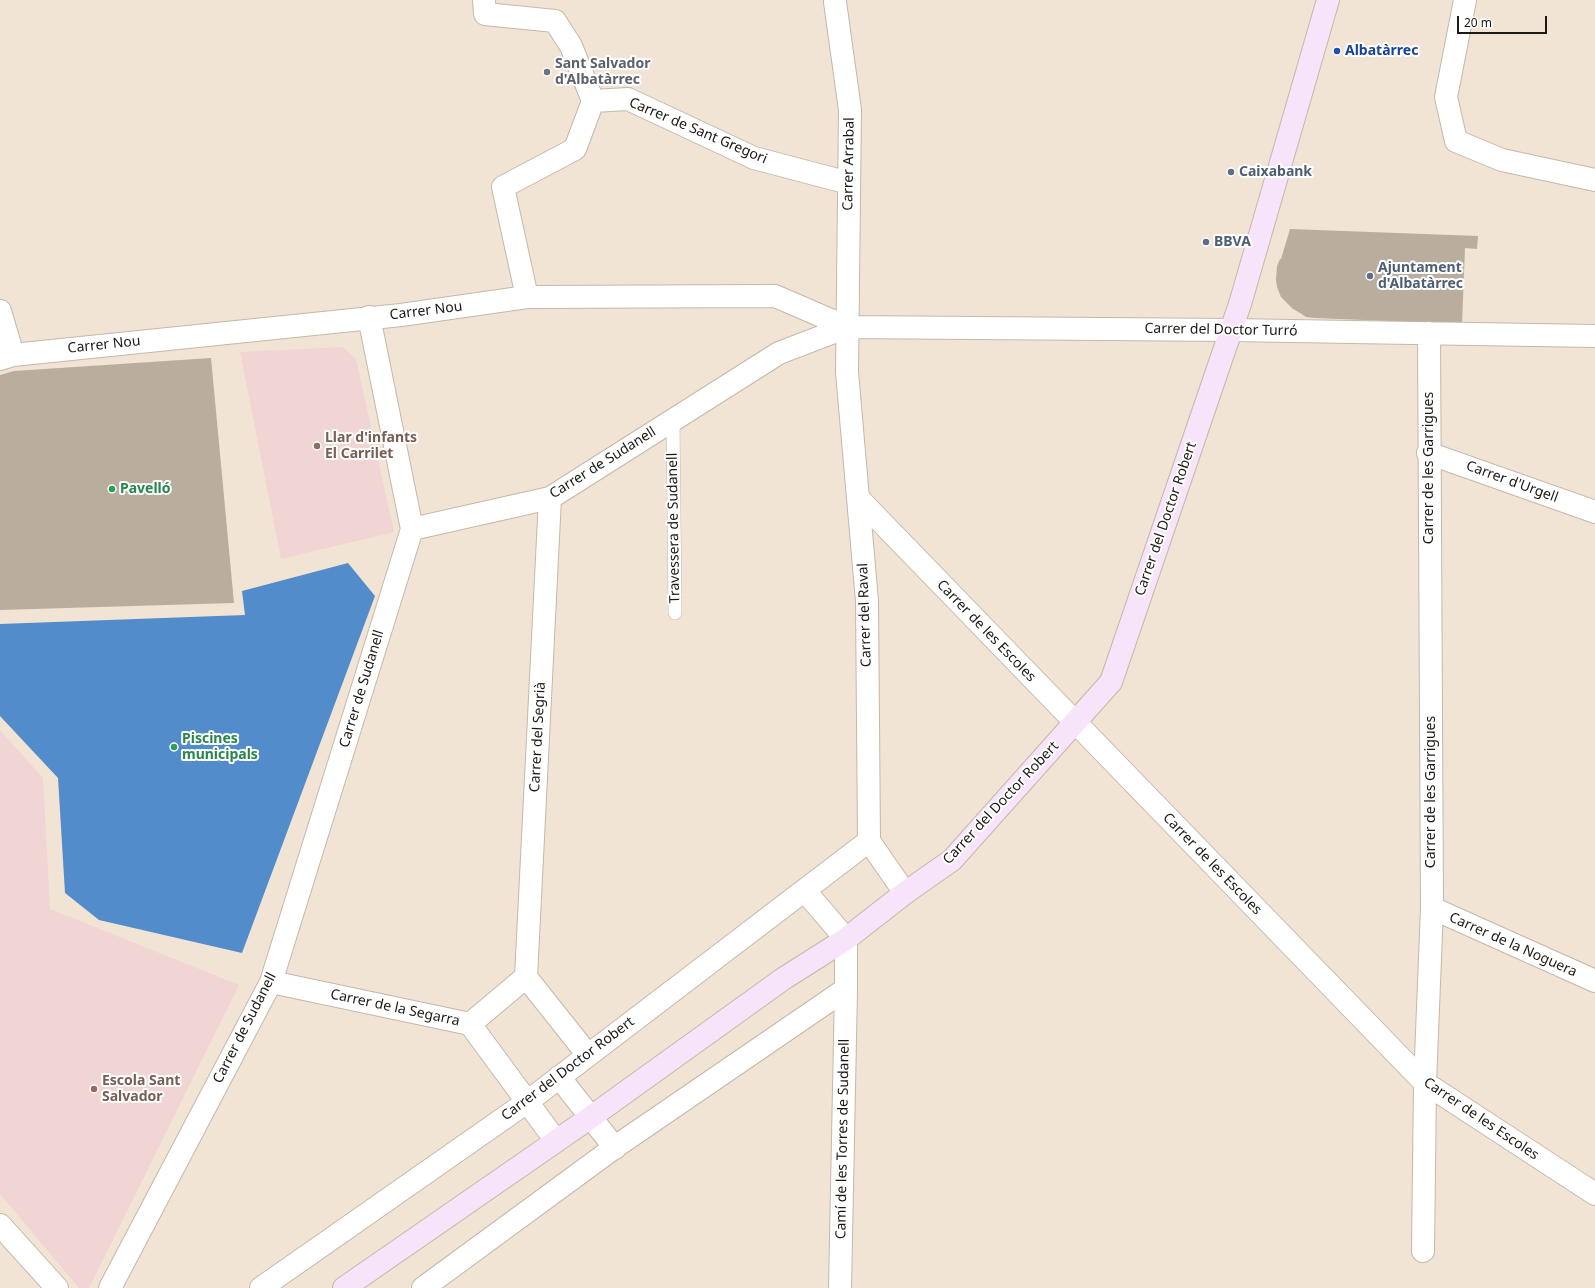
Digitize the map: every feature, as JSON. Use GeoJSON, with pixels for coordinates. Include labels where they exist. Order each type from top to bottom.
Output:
{"type":"FeatureCollection","features":[{"type":"Feature","properties":{"kind":"street"},"geometry":{"type":"LineString","coordinates":[[484,0],[485,14],[555,21],[571,46],[593,101],[575,149],[503,187],[527,297]]}},
{"type":"Feature","properties":{"kind":"street","name":"Carrer del Doctor Robert"},"geometry":{"type":"LineString","coordinates":[[344,1288],[591,1117],[783,979],[846,939],[905,893],[952,860],[1111,682],[1240,304],[1328,0]]}},
{"type":"Feature","properties":{"kind":"street"},"geometry":{"type":"LineString","coordinates":[[1465,0],[1446,97],[1456,141],[1502,160],[1595,180]]}},
{"type":"Feature","properties":{"kind":"street","name":"Carrer Arrabal"},"geometry":{"type":"LineString","coordinates":[[835,1],[850,110],[847,327]]}},
{"type":"Feature","properties":{"kind":"street","name":"Carrer de Sant Gregori"},"geometry":{"type":"LineString","coordinates":[[593,101],[628,99],[754,158],[849,183]]}},
{"type":"Feature","properties":{"kind":"street","name":"Carrer Nou"},"geometry":{"type":"LineString","coordinates":[[6,357],[402,314],[527,297],[775,296],[847,327]]}},
{"type":"Feature","properties":{"kind":"street"},"geometry":{"type":"LineString","coordinates":[[0,311],[6,357]]}},
{"type":"Feature","properties":{"kind":"street"},"geometry":{"type":"LineString","coordinates":[[369,317],[412,529]]}},
{"type":"Feature","properties":{"kind":"street","name":"Carrer del Doctor Turró"},"geometry":{"type":"LineString","coordinates":[[847,327],[1231,330],[1595,336]]}},
{"type":"Feature","properties":{"kind":"street","name":"Carrer de Sudanell"},"geometry":{"type":"LineString","coordinates":[[110,1288],[272,982],[412,529],[550,498],[779,353],[847,327]]}},
{"type":"Feature","properties":{"kind":"street","name":"Carrer del Raval"},"geometry":{"type":"LineString","coordinates":[[847,327],[847,372],[867,601],[869,841]]}},
{"type":"Feature","properties":{"kind":"street","name":"Carrer de les Garrigues"},"geometry":{"type":"LineString","coordinates":[[1424,1251],[1425,1084],[1432,908],[1428,453],[1429,333]]}},
{"type":"Feature","properties":{"kind":"street","name":"Carrer d'Urgell"},"geometry":{"type":"LineString","coordinates":[[1428,453],[1595,512]]}},
{"type":"Feature","properties":{"kind":"street","name":"Carrer del Segrià"},"geometry":{"type":"LineString","coordinates":[[526,977],[550,498]]}},
{"type":"Feature","properties":{"kind":"street","name":"Carrer de les Escoles"},"geometry":{"type":"LineString","coordinates":[[858,498],[1425,1084],[1595,1194]]}},
{"type":"Feature","properties":{"kind":"street"},"geometry":{"type":"LineString","coordinates":[[869,841],[905,893]]}},
{"type":"Feature","properties":{"kind":"street","name":"Carrer del Doctor Robert"},"geometry":{"type":"LineString","coordinates":[[261,1288],[527,1102],[869,841]]}},
{"type":"Feature","properties":{"kind":"street"},"geometry":{"type":"LineString","coordinates":[[423,1288],[615,1148],[846,989],[846,939],[805,891]]}},
{"type":"Feature","properties":{"kind":"street","name":"Carrer de la Noguera"},"geometry":{"type":"LineString","coordinates":[[1432,908],[1595,981]]}},
{"type":"Feature","properties":{"kind":"street"},"geometry":{"type":"LineString","coordinates":[[470,1024],[526,977],[588,1055]]}},
{"type":"Feature","properties":{"kind":"street","name":"Carrer de la Segarra"},"geometry":{"type":"LineString","coordinates":[[272,982],[470,1024],[556,1141]]}},
{"type":"Feature","properties":{"kind":"street","name":"Camí de les Torres de Sudanell"},"geometry":{"type":"LineString","coordinates":[[840,1288],[846,989]]}},
{"type":"Feature","properties":{"kind":"street"},"geometry":{"type":"LineString","coordinates":[[559,1077],[615,1148]]}},
{"type":"Feature","properties":{"kind":"street"},"geometry":{"type":"LineString","coordinates":[[0,1225],[58,1288]]}},
{"type":"Feature","properties":{"kind":"lane","name":"Travessera de Sudanell"},"geometry":{"type":"LineString","coordinates":[[673,420],[675,613]]}},
{"type":"Feature","properties":{"kind":"shaded area","name":"Llar d'infants El Carrilet"},"geometry":{"type":"Polygon","coordinates":[[[343,347],[356,359],[394,532],[281,559],[240,352],[343,347]]]}},
{"type":"Feature","properties":{"kind":"shaded area","name":"Escola Sant Salvador"},"geometry":{"type":"Polygon","coordinates":[[[0,730],[43,778],[50,909],[239,985],[89,1288],[79,1288],[0,1194],[0,730]]]}},
{"type":"Feature","properties":{"kind":"water","name":"Piscines municipals"},"geometry":{"type":"Polygon","coordinates":[[[348,563],[375,596],[242,953],[99,920],[65,893],[58,778],[0,716],[0,624],[245,615],[242,591],[348,563]]]}},
{"type":"Feature","properties":{"kind":"building","name":"Ajuntament d'Albatàrrec"},"geometry":{"type":"Polygon","coordinates":[[[1290,229],[1478,236],[1477,249],[1465,248],[1462,324],[1306,317],[1293,309],[1281,297],[1277,287],[1277,266],[1281,259],[1290,229]]]}},
{"type":"Feature","properties":{"kind":"building","name":"Pavelló"},"geometry":{"type":"Polygon","coordinates":[[[211,358],[234,603],[0,610],[0,375],[14,371],[211,358]]]}},
{"type":"Feature","properties":{"kind":"place","name":"Albatàrrec"},"geometry":{"type":"Point","coordinates":[1337,51]}},
{"type":"Feature","properties":{"kind":"place","name":"Sant Salvador d'Albatàrrec"},"geometry":{"type":"Point","coordinates":[547,72]}},
{"type":"Feature","properties":{"kind":"place","name":"Caixabank"},"geometry":{"type":"Point","coordinates":[1231,172]}},
{"type":"Feature","properties":{"kind":"place","name":"BBVA"},"geometry":{"type":"Point","coordinates":[1206,242]}},
{"type":"Feature","properties":{"kind":"place","name":"Ajuntament d'Albatàrrec"},"geometry":{"type":"Point","coordinates":[1370,276]}},
{"type":"Feature","properties":{"kind":"place","name":"Llar d'infants El Carrilet"},"geometry":{"type":"Point","coordinates":[317,446]}},
{"type":"Feature","properties":{"kind":"place","name":"Pavelló"},"geometry":{"type":"Point","coordinates":[112,489]}},
{"type":"Feature","properties":{"kind":"place","name":"Piscines municipals"},"geometry":{"type":"Point","coordinates":[174,747]}},
{"type":"Feature","properties":{"kind":"place","name":"Escola Sant Salvador"},"geometry":{"type":"Point","coordinates":[94,1089]}}]}
